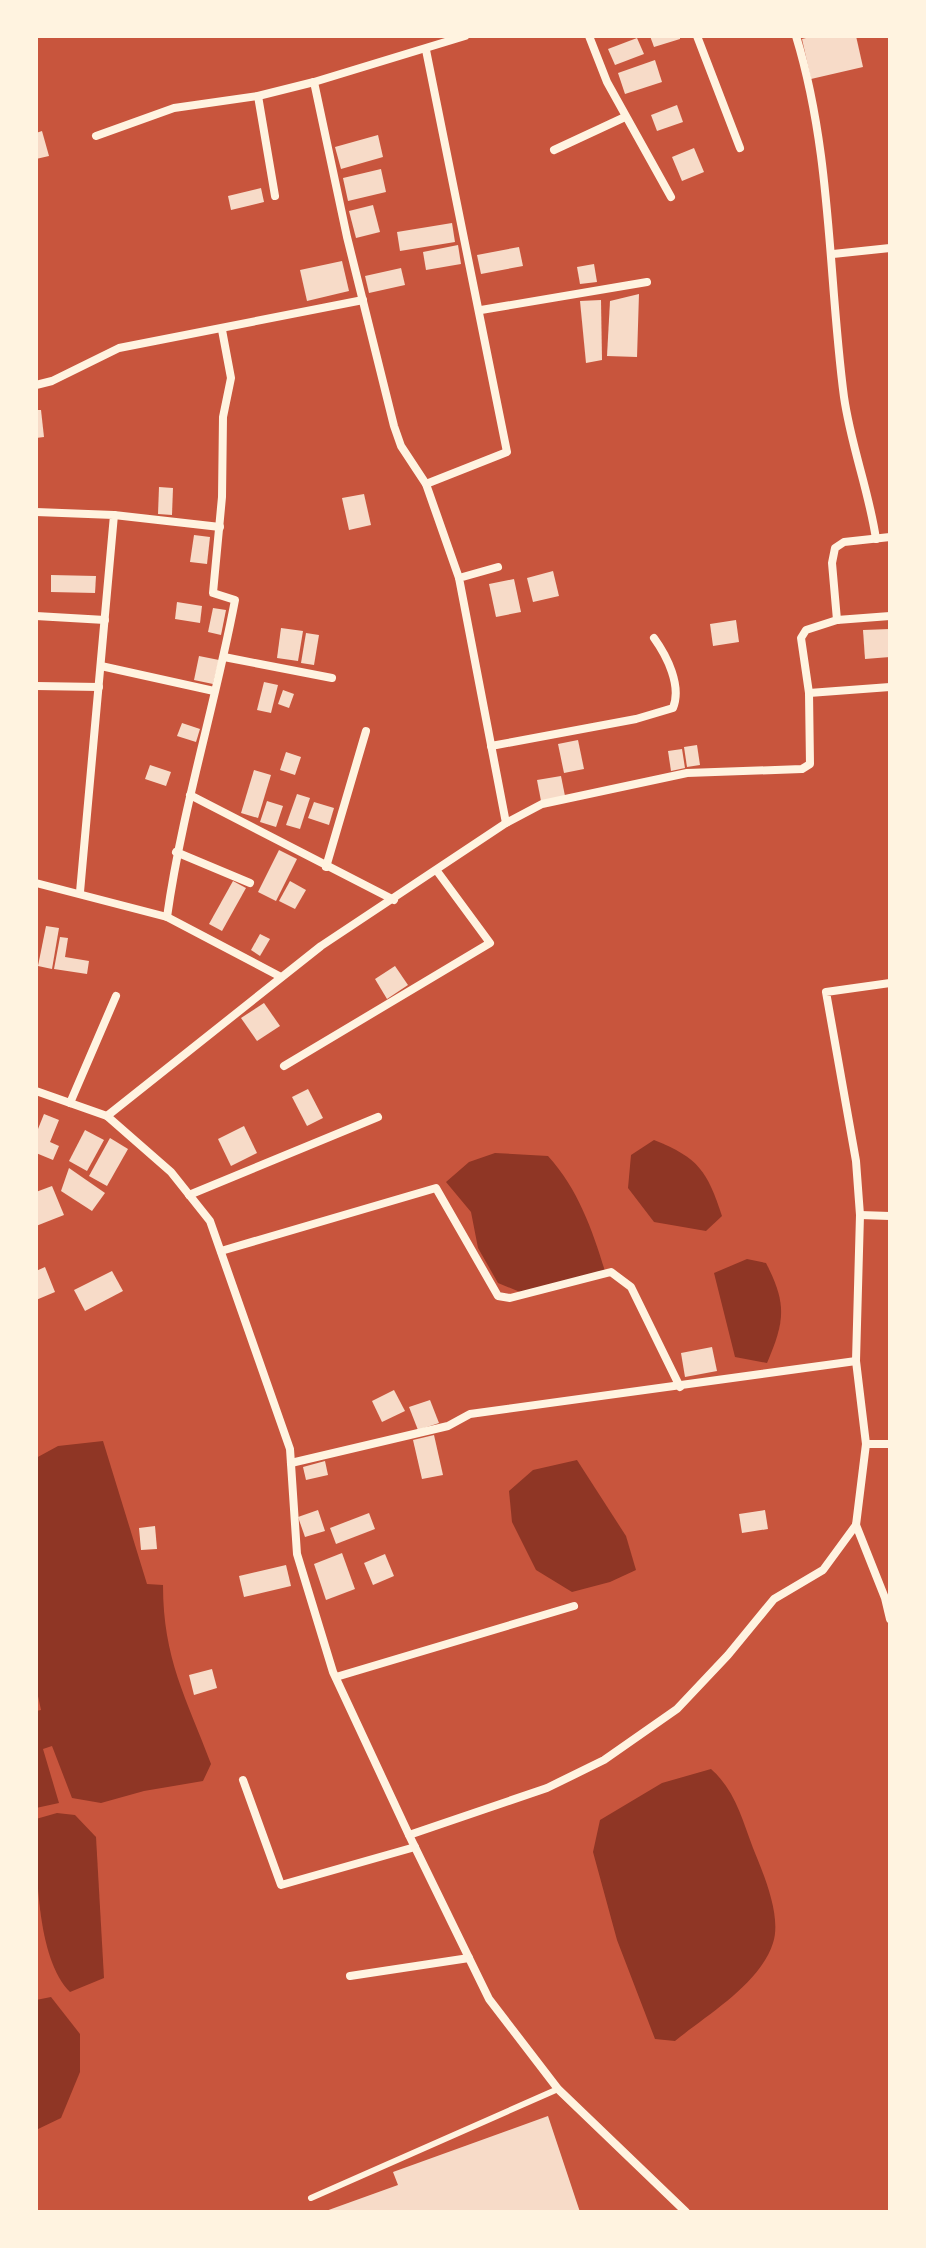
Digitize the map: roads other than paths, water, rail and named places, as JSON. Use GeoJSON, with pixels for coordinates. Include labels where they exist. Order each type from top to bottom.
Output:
{"type":"FeatureCollection","features":[{"type":"Feature","properties":{"kind":"street"},"geometry":{"type":"LineString","coordinates":[[96,136],[174,108],[258,96],[426,50],[465,36]]}},
{"type":"Feature","properties":{"kind":"street"},"geometry":{"type":"LineString","coordinates":[[589,36],[625,117],[671,197]]}},
{"type":"Feature","properties":{"kind":"street"},"geometry":{"type":"LineString","coordinates":[[697,36],[740,148]]}},
{"type":"Feature","properties":{"kind":"street"},"geometry":{"type":"LineString","coordinates":[[796,36],[826,178],[844,396],[855,462],[871,508],[876,539]]}},
{"type":"Feature","properties":{"kind":"street"},"geometry":{"type":"LineString","coordinates":[[426,50],[481,310],[507,452],[426,484]]}},
{"type":"Feature","properties":{"kind":"street"},"geometry":{"type":"LineString","coordinates":[[314,82],[363,300],[401,446],[426,484],[459,578],[506,823]]}},
{"type":"Feature","properties":{"kind":"street"},"geometry":{"type":"LineString","coordinates":[[258,96],[275,196]]}},
{"type":"Feature","properties":{"kind":"street"},"geometry":{"type":"LineString","coordinates":[[554,150],[625,117]]}},
{"type":"Feature","properties":{"kind":"street"},"geometry":{"type":"LineString","coordinates":[[833,254],[890,248]]}},
{"type":"Feature","properties":{"kind":"street"},"geometry":{"type":"LineString","coordinates":[[481,310],[647,282]]}},
{"type":"Feature","properties":{"kind":"street"},"geometry":{"type":"LineString","coordinates":[[36,385],[52,381],[119,348],[363,300]]}},
{"type":"Feature","properties":{"kind":"street"},"geometry":{"type":"LineString","coordinates":[[167,917],[176,852],[235,600],[213,593],[220,527],[223,417],[231,378],[222,330]]}},
{"type":"Feature","properties":{"kind":"street"},"geometry":{"type":"LineString","coordinates":[[36,512],[114,515],[220,527]]}},
{"type":"Feature","properties":{"kind":"street"},"geometry":{"type":"LineString","coordinates":[[80,892],[114,515]]}},
{"type":"Feature","properties":{"kind":"street"},"geometry":{"type":"LineString","coordinates":[[837,620],[832,563],[835,548],[844,542],[890,537]]}},
{"type":"Feature","properties":{"kind":"street"},"geometry":{"type":"LineString","coordinates":[[459,578],[498,567]]}},
{"type":"Feature","properties":{"kind":"street"},"geometry":{"type":"LineString","coordinates":[[36,616],[105,620]]}},
{"type":"Feature","properties":{"kind":"street"},"geometry":{"type":"LineString","coordinates":[[107,1116],[321,946],[506,823],[542,804],[687,773],[807,768],[810,752],[809,693],[801,638],[815,625],[890,616]]}},
{"type":"Feature","properties":{"kind":"street"},"geometry":{"type":"LineString","coordinates":[[491,746],[636,719],[673,708],[676,699],[671,670],[654,638]]}},
{"type":"Feature","properties":{"kind":"street"},"geometry":{"type":"LineString","coordinates":[[224,657],[332,678]]}},
{"type":"Feature","properties":{"kind":"street"},"geometry":{"type":"LineString","coordinates":[[101,666],[214,691]]}},
{"type":"Feature","properties":{"kind":"street"},"geometry":{"type":"LineString","coordinates":[[36,686],[99,687]]}},
{"type":"Feature","properties":{"kind":"street"},"geometry":{"type":"LineString","coordinates":[[809,693],[890,687]]}},
{"type":"Feature","properties":{"kind":"street"},"geometry":{"type":"LineString","coordinates":[[326,867],[366,731]]}},
{"type":"Feature","properties":{"kind":"street"},"geometry":{"type":"LineString","coordinates":[[190,795],[394,900]]}},
{"type":"Feature","properties":{"kind":"street"},"geometry":{"type":"LineString","coordinates":[[176,852],[250,883]]}},
{"type":"Feature","properties":{"kind":"street"},"geometry":{"type":"LineString","coordinates":[[284,1066],[490,943],[437,871]]}},
{"type":"Feature","properties":{"kind":"street"},"geometry":{"type":"LineString","coordinates":[[36,883],[167,917],[281,977]]}},
{"type":"Feature","properties":{"kind":"street"},"geometry":{"type":"LineString","coordinates":[[890,983],[826,992],[856,1161],[860,1215],[856,1361],[866,1444],[856,1525],[885,1598],[890,1619]]}},
{"type":"Feature","properties":{"kind":"street"},"geometry":{"type":"LineString","coordinates":[[70,1103],[116,996]]}},
{"type":"Feature","properties":{"kind":"street"},"geometry":{"type":"LineString","coordinates":[[36,1091],[107,1116],[171,1172],[210,1221],[290,1449],[297,1554],[336,1677],[409,1835],[489,1999],[558,2089],[686,2212]]}},
{"type":"Feature","properties":{"kind":"street"},"geometry":{"type":"LineString","coordinates":[[189,1195],[378,1117]]}},
{"type":"Feature","properties":{"kind":"street"},"geometry":{"type":"LineString","coordinates":[[221,1251],[436,1188],[498,1296],[510,1298],[611,1272],[621,1277],[631,1287],[680,1387]]}},
{"type":"Feature","properties":{"kind":"street"},"geometry":{"type":"LineString","coordinates":[[860,1215],[890,1216]]}},
{"type":"Feature","properties":{"kind":"street"},"geometry":{"type":"LineString","coordinates":[[291,1463],[448,1426],[470,1414],[856,1361]]}},
{"type":"Feature","properties":{"kind":"street"},"geometry":{"type":"LineString","coordinates":[[866,1444],[890,1444]]}},
{"type":"Feature","properties":{"kind":"street"},"geometry":{"type":"LineString","coordinates":[[409,1835],[547,1788],[604,1760],[677,1709],[728,1655],[774,1599],[823,1570],[856,1525]]}},
{"type":"Feature","properties":{"kind":"street"},"geometry":{"type":"LineString","coordinates":[[336,1677],[574,1606]]}},
{"type":"Feature","properties":{"kind":"street"},"geometry":{"type":"LineString","coordinates":[[243,1780],[281,1885],[415,1847]]}},
{"type":"Feature","properties":{"kind":"street"},"geometry":{"type":"LineString","coordinates":[[350,1976],[469,1958]]}},
{"type":"Feature","properties":{"kind":"lane"},"geometry":{"type":"LineString","coordinates":[[311,2198],[558,2089]]}}]}
